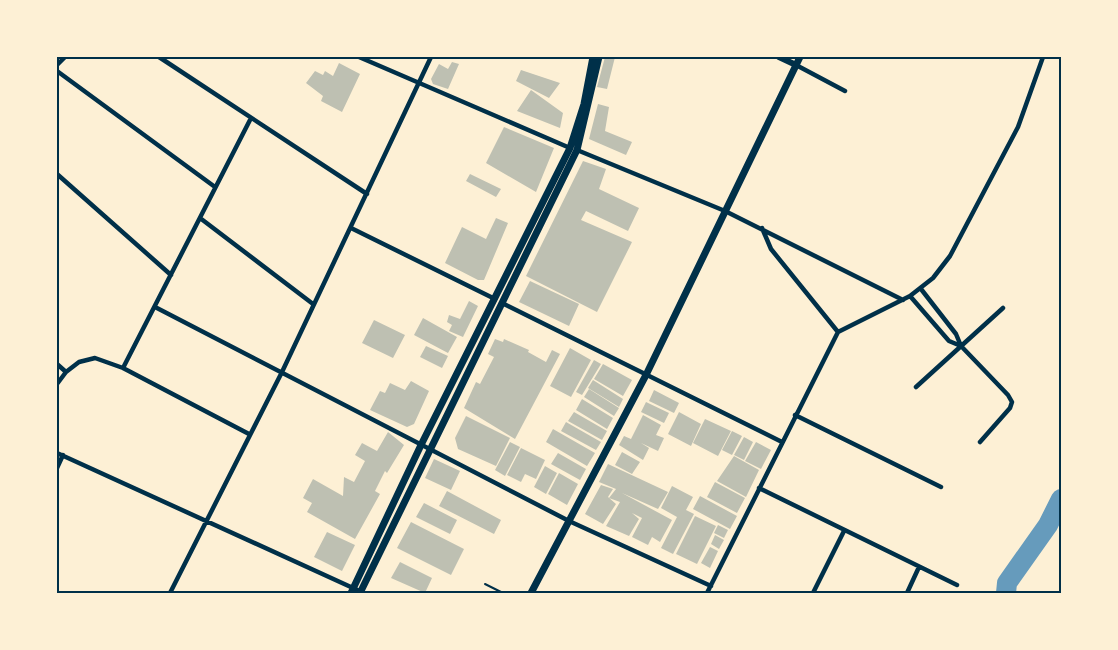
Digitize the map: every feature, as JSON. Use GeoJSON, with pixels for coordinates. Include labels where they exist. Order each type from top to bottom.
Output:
{"type":"FeatureCollection","features":[{"type":"Feature","properties":{"kind":"main road"},"geometry":{"type":"LineString","coordinates":[[587,57],[590,74]]}},
{"type":"Feature","properties":{"kind":"main road"},"geometry":{"type":"LineString","coordinates":[[358,592],[421,445],[573,149],[593,57]]}},
{"type":"Feature","properties":{"kind":"main road"},"geometry":{"type":"LineString","coordinates":[[358,592],[502,304],[573,149],[599,57]]}},
{"type":"Feature","properties":{"kind":"main road"},"geometry":{"type":"LineString","coordinates":[[531,593],[646,375],[800,57]]}},
{"type":"Feature","properties":{"kind":"street"},"geometry":{"type":"LineString","coordinates":[[57,65],[65,57]]}},
{"type":"Feature","properties":{"kind":"street"},"geometry":{"type":"LineString","coordinates":[[159,57],[250,120],[367,194]]}},
{"type":"Feature","properties":{"kind":"street"},"geometry":{"type":"LineString","coordinates":[[359,57],[573,149],[725,211],[903,300]]}},
{"type":"Feature","properties":{"kind":"street"},"geometry":{"type":"LineString","coordinates":[[170,593],[282,372],[421,83],[431,57]]}},
{"type":"Feature","properties":{"kind":"street"},"geometry":{"type":"LineString","coordinates":[[779,57],[845,91]]}},
{"type":"Feature","properties":{"kind":"street"},"geometry":{"type":"LineString","coordinates":[[707,593],[838,332],[903,300],[933,278],[955,246],[1018,127],[1043,57]]}},
{"type":"Feature","properties":{"kind":"street"},"geometry":{"type":"LineString","coordinates":[[57,71],[215,187]]}},
{"type":"Feature","properties":{"kind":"street"},"geometry":{"type":"LineString","coordinates":[[123,368],[250,120]]}},
{"type":"Feature","properties":{"kind":"street"},"geometry":{"type":"LineString","coordinates":[[57,174],[171,274]]}},
{"type":"Feature","properties":{"kind":"street"},"geometry":{"type":"LineString","coordinates":[[200,218],[314,304]]}},
{"type":"Feature","properties":{"kind":"street"},"geometry":{"type":"LineString","coordinates":[[351,228],[782,442]]}},
{"type":"Feature","properties":{"kind":"street"},"geometry":{"type":"LineString","coordinates":[[762,228],[771,249],[838,332]]}},
{"type":"Feature","properties":{"kind":"street"},"geometry":{"type":"LineString","coordinates":[[921,289],[956,334],[961,346],[1012,402],[1010,408],[980,442]]}},
{"type":"Feature","properties":{"kind":"street"},"geometry":{"type":"LineString","coordinates":[[910,296],[949,341],[961,346]]}},
{"type":"Feature","properties":{"kind":"street"},"geometry":{"type":"LineString","coordinates":[[155,307],[569,520],[711,586]]}},
{"type":"Feature","properties":{"kind":"street"},"geometry":{"type":"LineString","coordinates":[[916,387],[1003,308]]}},
{"type":"Feature","properties":{"kind":"street"},"geometry":{"type":"LineString","coordinates":[[57,384],[66,372],[80,362],[95,358],[123,368],[249,434]]}},
{"type":"Feature","properties":{"kind":"street"},"geometry":{"type":"LineString","coordinates":[[57,364],[66,372]]}},
{"type":"Feature","properties":{"kind":"street"},"geometry":{"type":"LineString","coordinates":[[795,415],[942,487]]}},
{"type":"Feature","properties":{"kind":"street"},"geometry":{"type":"LineString","coordinates":[[57,453],[358,592]]}},
{"type":"Feature","properties":{"kind":"street"},"geometry":{"type":"LineString","coordinates":[[57,468],[63,455]]}},
{"type":"Feature","properties":{"kind":"street"},"geometry":{"type":"LineString","coordinates":[[759,488],[957,585]]}},
{"type":"Feature","properties":{"kind":"street"},"geometry":{"type":"LineString","coordinates":[[813,593],[844,531]]}},
{"type":"Feature","properties":{"kind":"street"},"geometry":{"type":"LineString","coordinates":[[907,593],[919,567]]}},
{"type":"Feature","properties":{"kind":"lane"},"geometry":{"type":"LineString","coordinates":[[485,584],[503,593]]}},
{"type":"Feature","properties":{"kind":"building"},"geometry":{"type":"Polygon","coordinates":[[[605,57],[615,57],[607,89],[597,87],[605,57]]]}},
{"type":"Feature","properties":{"kind":"building"},"geometry":{"type":"Polygon","coordinates":[[[452,62],[459,64],[448,89],[433,84],[431,79],[439,64],[448,69],[452,62]]]}},
{"type":"Feature","properties":{"kind":"building"},"geometry":{"type":"Polygon","coordinates":[[[339,63],[360,74],[342,112],[321,101],[323,96],[306,83],[315,71],[323,75],[325,71],[333,76],[339,63]]]}},
{"type":"Feature","properties":{"kind":"building"},"geometry":{"type":"Polygon","coordinates":[[[521,70],[560,83],[549,98],[516,81],[521,70]]]}},
{"type":"Feature","properties":{"kind":"building"},"geometry":{"type":"Polygon","coordinates":[[[531,90],[563,113],[560,128],[517,111],[531,90]]]}},
{"type":"Feature","properties":{"kind":"building"},"geometry":{"type":"Polygon","coordinates":[[[598,104],[609,107],[605,131],[632,142],[626,155],[589,139],[598,104]]]}},
{"type":"Feature","properties":{"kind":"building"},"geometry":{"type":"Polygon","coordinates":[[[504,127],[554,148],[536,192],[486,163],[504,127]]]}},
{"type":"Feature","properties":{"kind":"building"},"geometry":{"type":"Polygon","coordinates":[[[583,161],[606,169],[599,189],[639,208],[628,231],[586,211],[581,220],[632,242],[597,312],[526,276],[583,161]]]}},
{"type":"Feature","properties":{"kind":"building"},"geometry":{"type":"Polygon","coordinates":[[[470,174],[501,189],[496,197],[466,181],[470,174]]]}},
{"type":"Feature","properties":{"kind":"building"},"geometry":{"type":"Polygon","coordinates":[[[496,218],[508,223],[484,280],[478,280],[445,263],[462,227],[486,239],[496,218]]]}},
{"type":"Feature","properties":{"kind":"building"},"geometry":{"type":"Polygon","coordinates":[[[530,281],[579,304],[569,326],[519,302],[530,281]]]}},
{"type":"Feature","properties":{"kind":"building"},"geometry":{"type":"Polygon","coordinates":[[[469,301],[478,306],[463,337],[449,331],[452,325],[447,322],[449,315],[460,319],[469,301]]]}},
{"type":"Feature","properties":{"kind":"building"},"geometry":{"type":"Polygon","coordinates":[[[423,318],[457,337],[448,353],[414,335],[423,318]]]}},
{"type":"Feature","properties":{"kind":"building"},"geometry":{"type":"Polygon","coordinates":[[[374,320],[405,335],[393,358],[362,343],[374,320]]]}},
{"type":"Feature","properties":{"kind":"building"},"geometry":{"type":"Polygon","coordinates":[[[495,339],[503,342],[504,339],[529,350],[528,352],[546,362],[552,350],[560,354],[515,439],[464,408],[476,382],[480,384],[494,357],[488,354],[495,339]]]}},
{"type":"Feature","properties":{"kind":"building"},"geometry":{"type":"Polygon","coordinates":[[[426,346],[448,356],[442,368],[420,357],[426,346]]]}},
{"type":"Feature","properties":{"kind":"building"},"geometry":{"type":"Polygon","coordinates":[[[570,348],[591,360],[571,397],[550,386],[570,348]]]}},
{"type":"Feature","properties":{"kind":"building"},"geometry":{"type":"Polygon","coordinates":[[[594,360],[601,364],[582,395],[576,392],[594,360]]]}},
{"type":"Feature","properties":{"kind":"building"},"geometry":{"type":"Polygon","coordinates":[[[603,364],[632,380],[623,396],[594,379],[603,364]]]}},
{"type":"Feature","properties":{"kind":"building"},"geometry":{"type":"Polygon","coordinates":[[[593,380],[623,399],[619,407],[588,388],[593,380]]]}},
{"type":"Feature","properties":{"kind":"building"},"geometry":{"type":"Polygon","coordinates":[[[411,381],[429,391],[414,424],[407,427],[370,410],[380,391],[385,393],[390,383],[405,390],[411,381]]]}},
{"type":"Feature","properties":{"kind":"building"},"geometry":{"type":"Polygon","coordinates":[[[589,389],[619,408],[614,416],[584,397],[589,389]]]}},
{"type":"Feature","properties":{"kind":"building"},"geometry":{"type":"Polygon","coordinates":[[[654,390],[679,403],[674,413],[649,401],[654,390]]]}},
{"type":"Feature","properties":{"kind":"building"},"geometry":{"type":"Polygon","coordinates":[[[582,399],[613,418],[607,429],[576,410],[582,399]]]}},
{"type":"Feature","properties":{"kind":"building"},"geometry":{"type":"Polygon","coordinates":[[[646,402],[669,413],[664,423],[641,412],[646,402]]]}},
{"type":"Feature","properties":{"kind":"building"},"geometry":{"type":"Polygon","coordinates":[[[574,412],[607,431],[602,440],[568,421],[574,412]]]}},
{"type":"Feature","properties":{"kind":"building"},"geometry":{"type":"Polygon","coordinates":[[[679,412],[701,424],[691,446],[668,434],[679,412]]]}},
{"type":"Feature","properties":{"kind":"building"},"geometry":{"type":"Polygon","coordinates":[[[643,415],[661,425],[656,435],[664,438],[658,451],[641,443],[649,448],[643,460],[619,445],[624,436],[631,439],[643,415]]]}},
{"type":"Feature","properties":{"kind":"building"},"geometry":{"type":"Polygon","coordinates":[[[466,416],[510,438],[496,466],[458,449],[455,438],[466,416]]]}},
{"type":"Feature","properties":{"kind":"building"},"geometry":{"type":"Polygon","coordinates":[[[705,419],[731,431],[718,456],[693,443],[705,419]]]}},
{"type":"Feature","properties":{"kind":"building"},"geometry":{"type":"Polygon","coordinates":[[[566,422],[601,442],[596,450],[561,431],[566,422]]]}},
{"type":"Feature","properties":{"kind":"building"},"geometry":{"type":"Polygon","coordinates":[[[553,429],[595,453],[587,466],[546,442],[553,429]]]}},
{"type":"Feature","properties":{"kind":"building"},"geometry":{"type":"Polygon","coordinates":[[[732,431],[742,436],[732,455],[722,450],[732,431]]]}},
{"type":"Feature","properties":{"kind":"building"},"geometry":{"type":"Polygon","coordinates":[[[388,432],[404,445],[387,473],[385,471],[375,491],[380,494],[355,539],[307,512],[312,503],[303,498],[313,479],[343,496],[344,477],[354,482],[365,461],[355,455],[362,443],[377,451],[388,432]]]}},
{"type":"Feature","properties":{"kind":"building"},"geometry":{"type":"Polygon","coordinates":[[[744,437],[753,442],[744,460],[734,455],[744,437]]]}},
{"type":"Feature","properties":{"kind":"building"},"geometry":{"type":"Polygon","coordinates":[[[510,442],[520,447],[505,476],[495,470],[510,442]]]}},
{"type":"Feature","properties":{"kind":"building"},"geometry":{"type":"Polygon","coordinates":[[[756,442],[771,450],[761,469],[745,461],[756,442]]]}},
{"type":"Feature","properties":{"kind":"building"},"geometry":{"type":"Polygon","coordinates":[[[521,448],[545,460],[536,479],[525,474],[521,482],[507,475],[521,448]]]}},
{"type":"Feature","properties":{"kind":"building"},"geometry":{"type":"Polygon","coordinates":[[[622,452],[640,462],[632,474],[615,465],[622,452]]]}},
{"type":"Feature","properties":{"kind":"building"},"geometry":{"type":"Polygon","coordinates":[[[558,453],[586,469],[580,480],[551,464],[558,453]]]}},
{"type":"Feature","properties":{"kind":"building"},"geometry":{"type":"Polygon","coordinates":[[[734,456],[759,470],[746,497],[717,481],[734,456]]]}},
{"type":"Feature","properties":{"kind":"building"},"geometry":{"type":"Polygon","coordinates":[[[434,459],[460,471],[451,490],[425,478],[434,459]]]}},
{"type":"Feature","properties":{"kind":"building"},"geometry":{"type":"Polygon","coordinates":[[[608,464],[668,492],[658,509],[622,493],[672,520],[660,542],[652,537],[648,545],[632,537],[642,518],[632,513],[639,519],[629,536],[606,526],[620,502],[609,498],[616,489],[599,482],[608,464]]]}},
{"type":"Feature","properties":{"kind":"building"},"geometry":{"type":"Polygon","coordinates":[[[545,466],[557,473],[546,494],[534,487],[545,466]]]}},
{"type":"Feature","properties":{"kind":"building"},"geometry":{"type":"Polygon","coordinates":[[[559,473],[578,484],[567,505],[548,494],[559,473]]]}},
{"type":"Feature","properties":{"kind":"building"},"geometry":{"type":"Polygon","coordinates":[[[715,482],[745,498],[737,513],[707,497],[715,482]]]}},
{"type":"Feature","properties":{"kind":"building"},"geometry":{"type":"Polygon","coordinates":[[[601,485],[613,489],[608,497],[616,504],[603,524],[585,514],[601,485]]]}},
{"type":"Feature","properties":{"kind":"building"},"geometry":{"type":"Polygon","coordinates":[[[672,486],[693,497],[686,510],[694,514],[673,554],[661,548],[677,517],[661,508],[672,486]]]}},
{"type":"Feature","properties":{"kind":"building"},"geometry":{"type":"Polygon","coordinates":[[[447,491],[501,520],[494,534],[439,506],[447,491]]]}},
{"type":"Feature","properties":{"kind":"building"},"geometry":{"type":"Polygon","coordinates":[[[700,496],[737,516],[730,529],[693,509],[700,496]]]}},
{"type":"Feature","properties":{"kind":"building"},"geometry":{"type":"Polygon","coordinates":[[[424,503],[457,520],[450,534],[416,517],[424,503]]]}},
{"type":"Feature","properties":{"kind":"building"},"geometry":{"type":"Polygon","coordinates":[[[695,516],[716,526],[697,564],[676,554],[695,516]]]}},
{"type":"Feature","properties":{"kind":"building"},"geometry":{"type":"Polygon","coordinates":[[[411,522],[464,549],[451,575],[397,548],[411,522]]]}},
{"type":"Feature","properties":{"kind":"building"},"geometry":{"type":"Polygon","coordinates":[[[718,525],[728,530],[724,538],[714,533],[718,525]]]}},
{"type":"Feature","properties":{"kind":"building"},"geometry":{"type":"Polygon","coordinates":[[[327,532],[355,545],[342,571],[314,557],[327,532]]]}},
{"type":"Feature","properties":{"kind":"building"},"geometry":{"type":"Polygon","coordinates":[[[715,535],[724,540],[719,549],[711,544],[715,535]]]}},
{"type":"Feature","properties":{"kind":"building"},"geometry":{"type":"Polygon","coordinates":[[[710,547],[718,551],[710,568],[701,563],[710,547]]]}},
{"type":"Feature","properties":{"kind":"building"},"geometry":{"type":"Polygon","coordinates":[[[400,562],[432,578],[425,593],[391,578],[400,562]]]}},
{"type":"Feature","properties":{"kind":"waterway"},"geometry":{"type":"LineString","coordinates":[[1006,593],[1007,583],[1048,525],[1061,499]]}}]}
